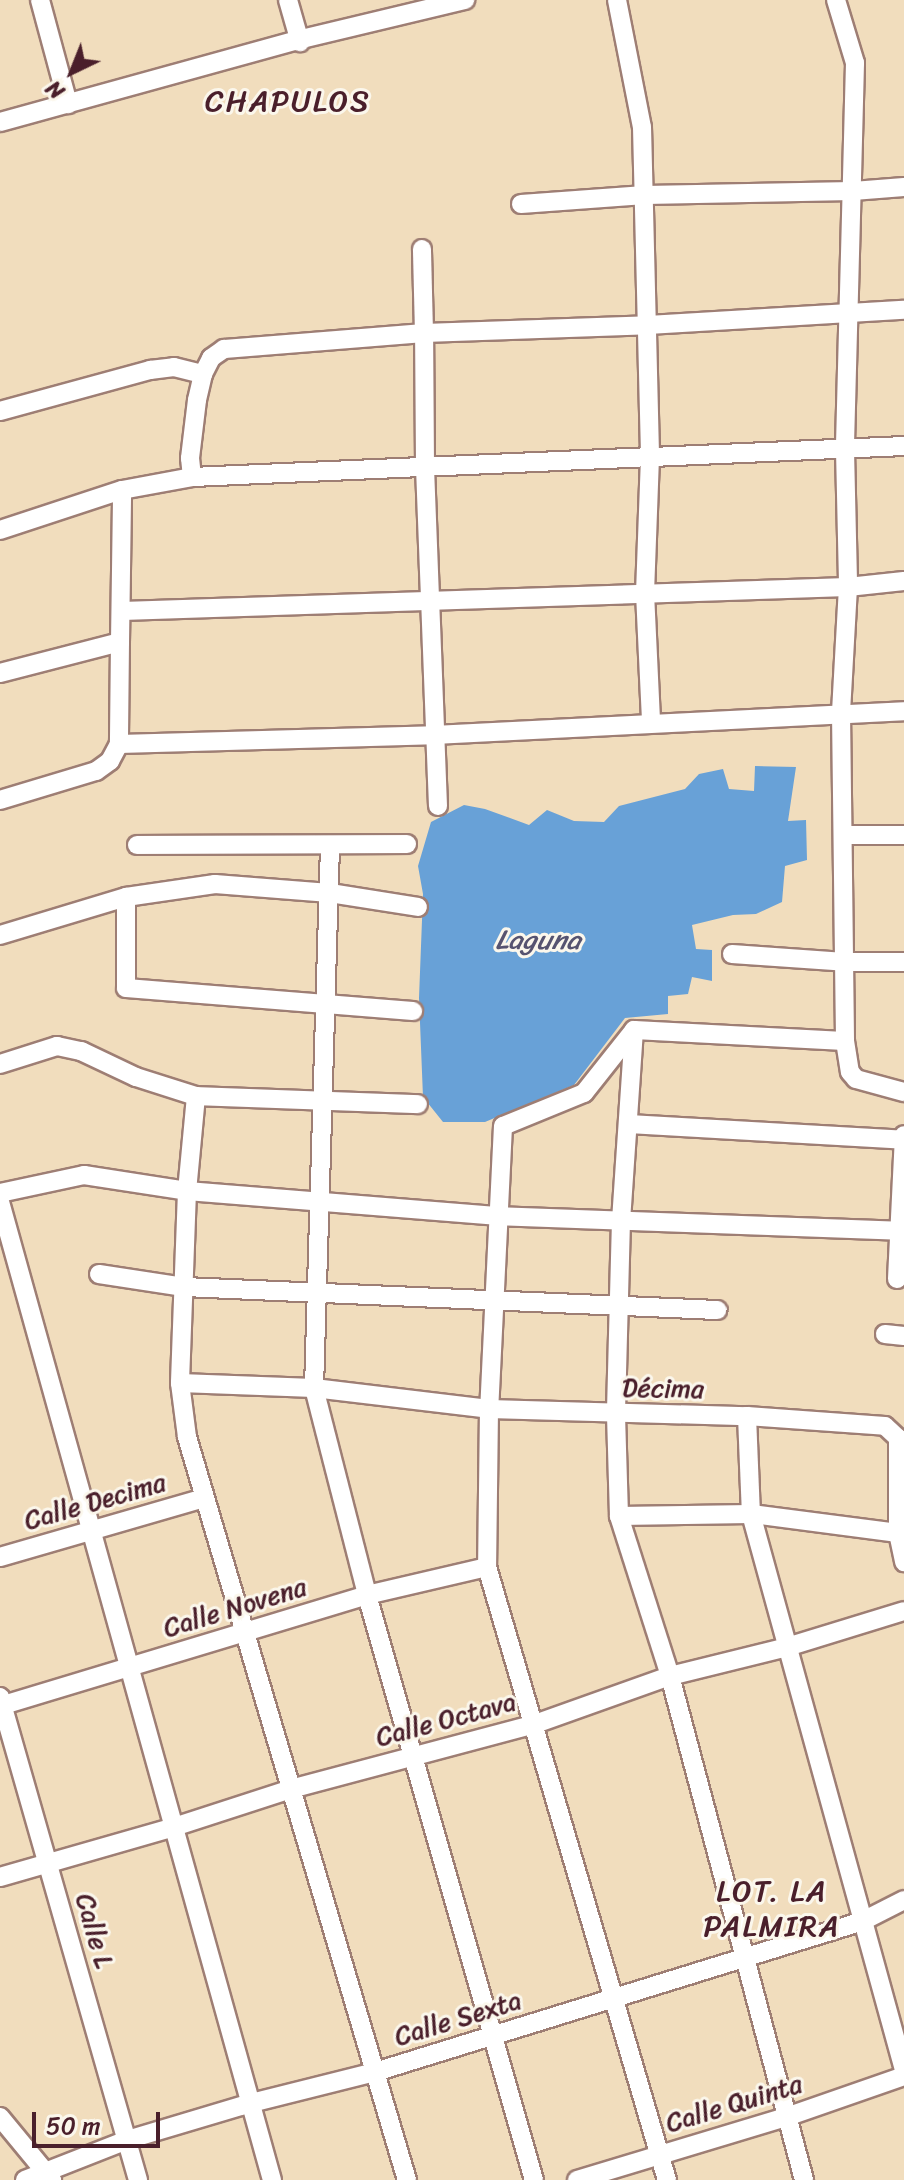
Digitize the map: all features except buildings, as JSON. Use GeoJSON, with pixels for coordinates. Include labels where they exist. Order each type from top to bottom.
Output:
{"type":"FeatureCollection","features":[{"type":"Feature","properties":{"kind":"street"},"geometry":{"type":"LineString","coordinates":[[40,0],[68,104]]}},
{"type":"Feature","properties":{"kind":"street"},"geometry":{"type":"LineString","coordinates":[[288,0],[300,42]]}},
{"type":"Feature","properties":{"kind":"street"},"geometry":{"type":"LineString","coordinates":[[0,122],[465,0]]}},
{"type":"Feature","properties":{"kind":"street"},"geometry":{"type":"LineString","coordinates":[[617,0],[642,127],[650,457],[645,593],[651,721]]}},
{"type":"Feature","properties":{"kind":"street"},"geometry":{"type":"LineString","coordinates":[[836,0],[855,63],[851,311],[845,450],[848,587],[841,712],[845,1041],[850,1072],[856,1079],[904,1092]]}},
{"type":"Feature","properties":{"kind":"street"},"geometry":{"type":"LineString","coordinates":[[521,204],[645,195],[853,191],[904,187]]}},
{"type":"Feature","properties":{"kind":"street"},"geometry":{"type":"LineString","coordinates":[[422,249],[425,465],[438,806]]}},
{"type":"Feature","properties":{"kind":"street"},"geometry":{"type":"LineString","coordinates":[[192,477],[190,458],[203,374],[211,358],[224,349],[424,333],[648,325],[904,310]]}},
{"type":"Feature","properties":{"kind":"street"},"geometry":{"type":"LineString","coordinates":[[0,411],[150,370],[174,367],[203,374]]}},
{"type":"Feature","properties":{"kind":"street"},"geometry":{"type":"LineString","coordinates":[[0,530],[122,490],[192,477],[904,446]]}},
{"type":"Feature","properties":{"kind":"street"},"geometry":{"type":"LineString","coordinates":[[0,800],[96,771],[110,761],[119,744],[122,490]]}},
{"type":"Feature","properties":{"kind":"street"},"geometry":{"type":"LineString","coordinates":[[122,611],[848,587],[904,581]]}},
{"type":"Feature","properties":{"kind":"street"},"geometry":{"type":"LineString","coordinates":[[0,673],[120,642]]}},
{"type":"Feature","properties":{"kind":"street"},"geometry":{"type":"LineString","coordinates":[[119,744],[433,735],[651,721],[904,711]]}},
{"type":"Feature","properties":{"kind":"street"},"geometry":{"type":"LineString","coordinates":[[844,835],[904,835]]}},
{"type":"Feature","properties":{"kind":"street"},"geometry":{"type":"LineString","coordinates":[[137,845],[407,844]]}},
{"type":"Feature","properties":{"kind":"street"},"geometry":{"type":"LineString","coordinates":[[330,846],[327,1005],[317,1201],[314,1388],[367,1595],[534,2180]]}},
{"type":"Feature","properties":{"kind":"street"},"geometry":{"type":"LineString","coordinates":[[0,935],[126,897],[215,884],[330,893],[418,907]]}},
{"type":"Feature","properties":{"kind":"street"},"geometry":{"type":"LineString","coordinates":[[126,897],[126,988],[413,1011]]}},
{"type":"Feature","properties":{"kind":"street"},"geometry":{"type":"LineString","coordinates":[[732,954],[845,962],[904,962]]}},
{"type":"Feature","properties":{"kind":"street"},"geometry":{"type":"LineString","coordinates":[[634,1030],[845,1041]]}},
{"type":"Feature","properties":{"kind":"street"},"geometry":{"type":"LineString","coordinates":[[634,1030],[621,1220],[616,1415],[619,1516],[670,1676],[747,1955],[804,2180]]}},
{"type":"Feature","properties":{"kind":"street"},"geometry":{"type":"LineString","coordinates":[[634,1030],[584,1093],[503,1126],[496,1216],[487,1567],[667,2180]]}},
{"type":"Feature","properties":{"kind":"street"},"geometry":{"type":"LineString","coordinates":[[0,1064],[57,1046],[81,1051],[136,1077],[196,1096],[418,1104]]}},
{"type":"Feature","properties":{"kind":"street"},"geometry":{"type":"LineString","coordinates":[[196,1096],[187,1191],[180,1383],[187,1437],[407,2180]]}},
{"type":"Feature","properties":{"kind":"street"},"geometry":{"type":"LineString","coordinates":[[629,1124],[904,1138],[897,1279]]}},
{"type":"Feature","properties":{"kind":"street"},"geometry":{"type":"LineString","coordinates":[[0,1193],[84,1175],[187,1191],[496,1216],[900,1231]]}},
{"type":"Feature","properties":{"kind":"street"},"geometry":{"type":"LineString","coordinates":[[0,1202],[272,2180]]}},
{"type":"Feature","properties":{"kind":"street"},"geometry":{"type":"LineString","coordinates":[[99,1274],[184,1287],[718,1310]]}},
{"type":"Feature","properties":{"kind":"street"},"geometry":{"type":"LineString","coordinates":[[885,1334],[904,1336]]}},
{"type":"Feature","properties":{"kind":"street","name":"Décima"},"geometry":{"type":"LineString","coordinates":[[180,1383],[314,1388],[489,1409],[616,1415],[747,1416],[885,1426],[898,1438],[901,1534]]}},
{"type":"Feature","properties":{"kind":"street"},"geometry":{"type":"LineString","coordinates":[[747,1416],[751,1514],[863,1921],[900,2041],[904,2070]]}},
{"type":"Feature","properties":{"kind":"street","name":"Calle Decima"},"geometry":{"type":"LineString","coordinates":[[0,1557],[91,1528],[205,1498]]}},
{"type":"Feature","properties":{"kind":"street"},"geometry":{"type":"LineString","coordinates":[[619,1516],[751,1514],[901,1534],[904,1562]]}},
{"type":"Feature","properties":{"kind":"street","name":"Calle Novena"},"geometry":{"type":"LineString","coordinates":[[1,1703],[367,1595],[487,1567]]}},
{"type":"Feature","properties":{"kind":"street","name":"Calle Octava"},"geometry":{"type":"LineString","coordinates":[[0,1877],[174,1827],[291,1789],[535,1724],[670,1676],[787,1647],[904,1611]]}},
{"type":"Feature","properties":{"kind":"street","name":"Calle L"},"geometry":{"type":"LineString","coordinates":[[1,1703],[138,2180]]}},
{"type":"Feature","properties":{"kind":"street","name":"Calle Sexta"},"geometry":{"type":"LineString","coordinates":[[25,2180],[49,2177],[127,2140],[251,2103],[375,2072],[863,1921],[904,1900]]}},
{"type":"Feature","properties":{"kind":"street","name":"Calle Quinta"},"geometry":{"type":"LineString","coordinates":[[577,2180],[789,2116],[904,2076]]}},
{"type":"Feature","properties":{"kind":"street"},"geometry":{"type":"LineString","coordinates":[[0,2117],[49,2177]]}},
{"type":"Feature","properties":{"kind":"water","name":"Laguna"},"geometry":{"type":"Polygon","coordinates":[[[755,766],[796,767],[788,821],[806,820],[807,860],[785,866],[782,902],[756,914],[733,915],[692,925],[696,949],[712,950],[712,981],[692,977],[688,994],[668,996],[668,1014],[625,1018],[574,1085],[485,1122],[443,1122],[423,1097],[419,998],[423,894],[418,866],[431,822],[464,805],[529,825],[547,810],[574,821],[604,822],[619,806],[685,789],[699,774],[723,769],[729,789],[754,791],[755,766]]]}},
{"type":"Feature","properties":{"kind":"district","name":"CHAPULOS"},"geometry":{"type":"Point","coordinates":[288,101]}},
{"type":"Feature","properties":{"kind":"district","name":"LOT. LA PALMIRA"},"geometry":{"type":"Point","coordinates":[772,1908]}}]}
